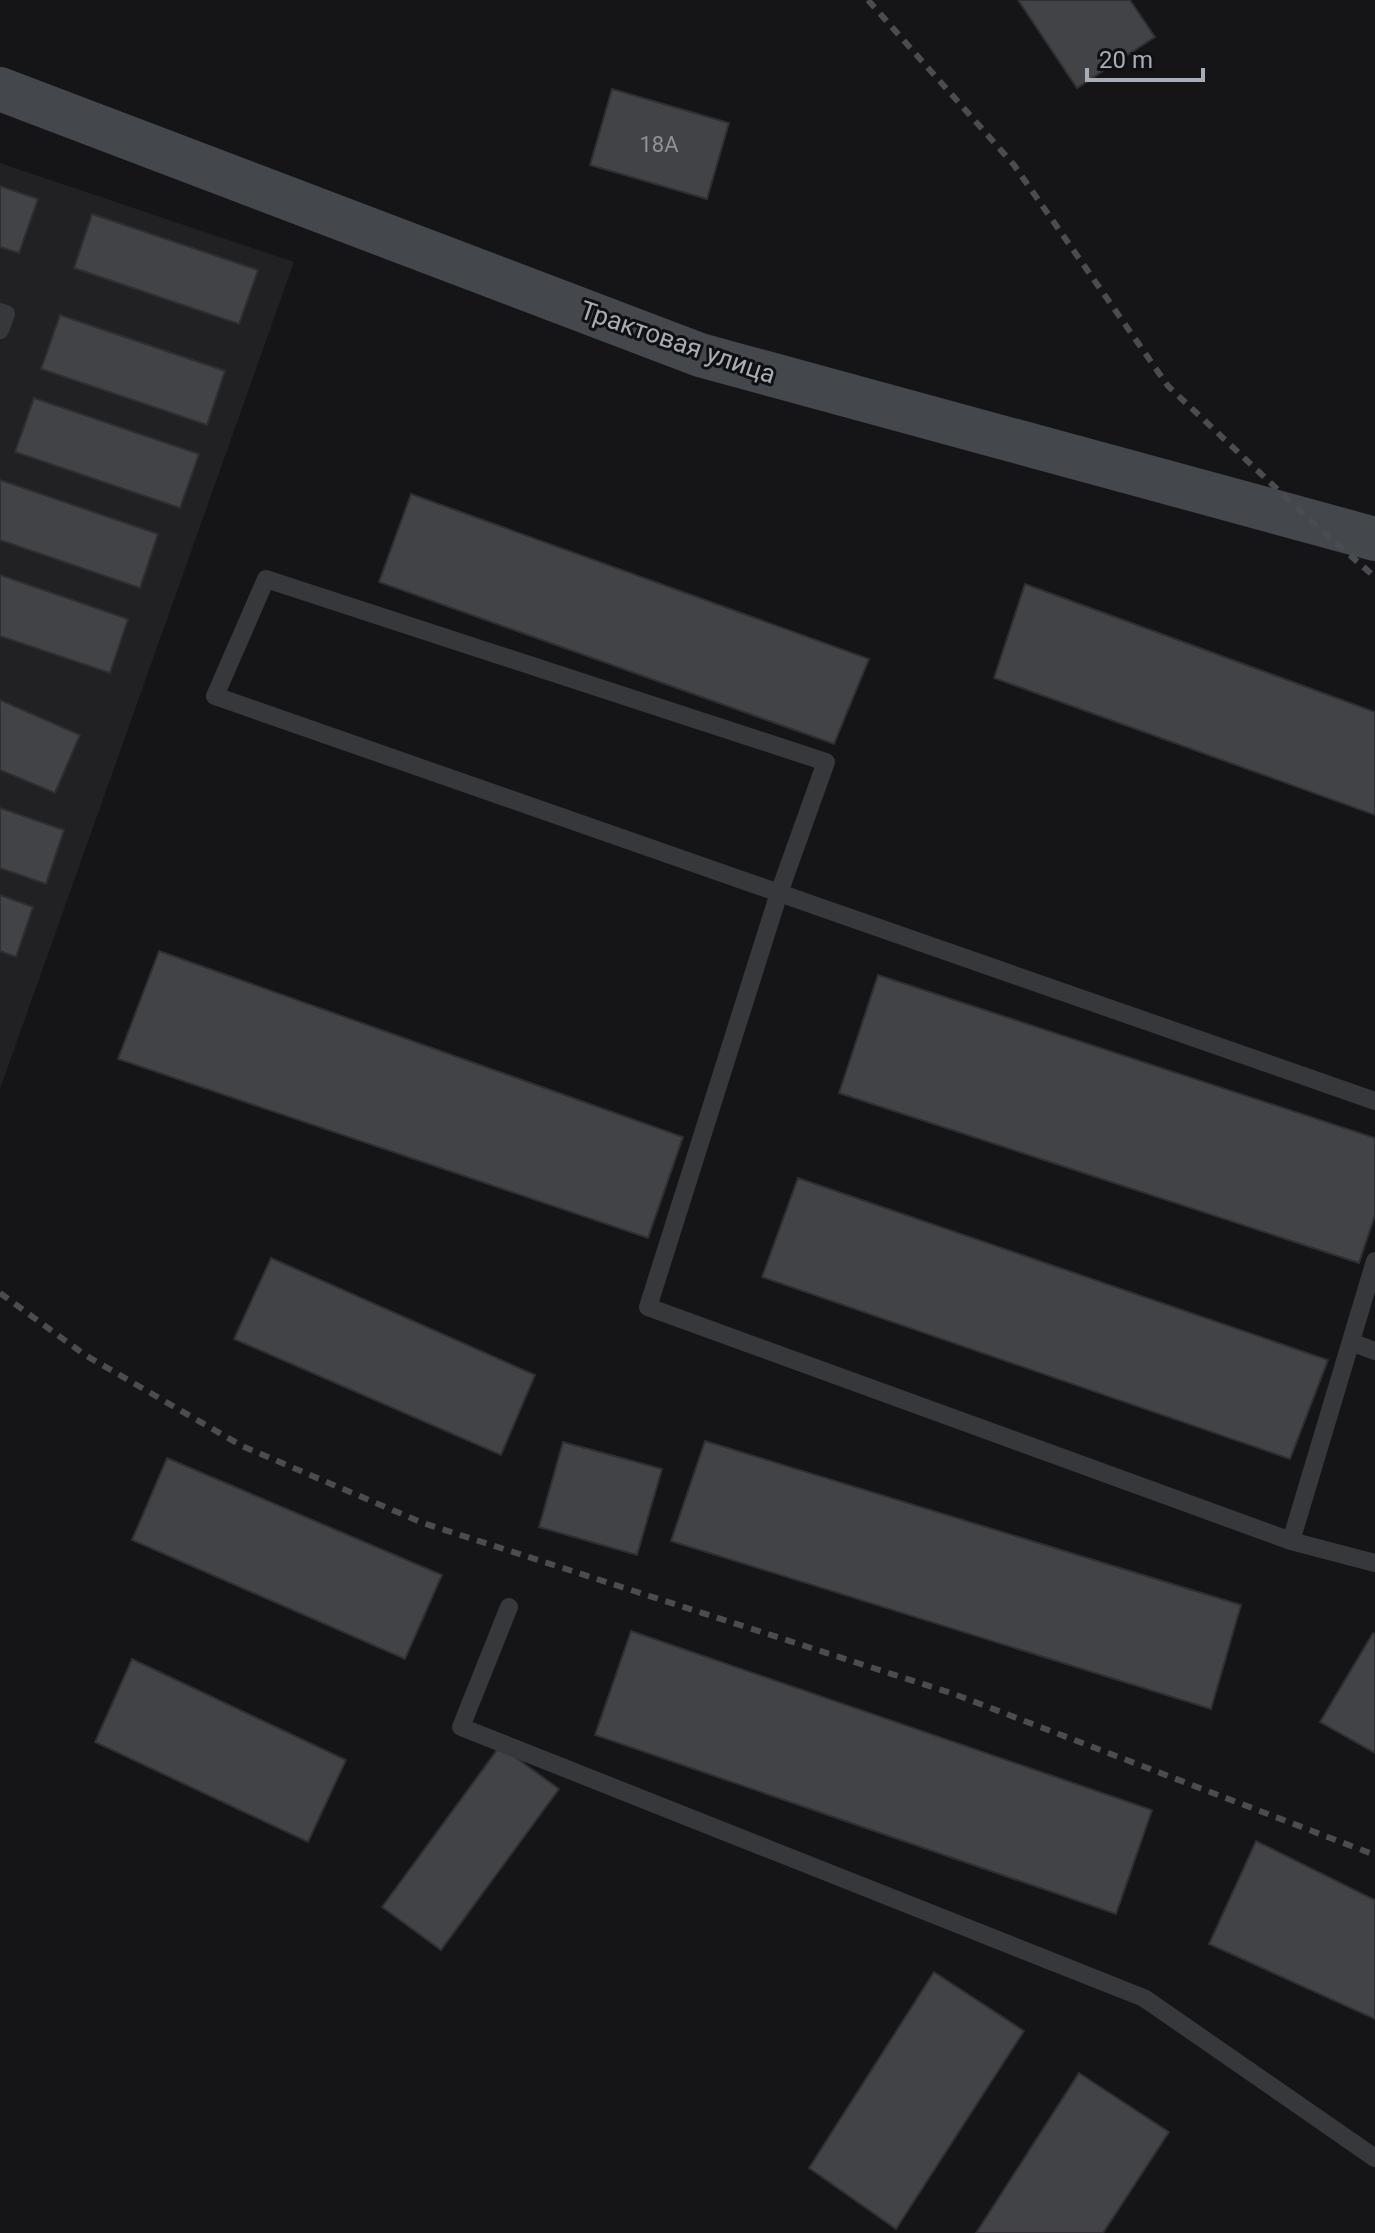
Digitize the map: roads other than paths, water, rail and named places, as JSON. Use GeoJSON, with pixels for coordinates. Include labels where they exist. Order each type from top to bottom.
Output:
{"type":"FeatureCollection","features":[{"type":"Feature","properties":{"kind":"main road","name":"Трактовая улица"},"geometry":{"type":"LineString","coordinates":[[0,89],[700,355],[1375,539]]}},
{"type":"Feature","properties":{"kind":"lane"},"geometry":{"type":"LineString","coordinates":[[0,312],[6,314],[0,330]]}},
{"type":"Feature","properties":{"kind":"lane"},"geometry":{"type":"LineString","coordinates":[[1375,1101],[779,893],[215,696],[266,579],[826,762],[779,893],[648,1307],[1291,1541],[1375,1563]]}},
{"type":"Feature","properties":{"kind":"lane"},"geometry":{"type":"LineString","coordinates":[[1291,1541],[1375,1261]]}},
{"type":"Feature","properties":{"kind":"lane"},"geometry":{"type":"LineString","coordinates":[[1351,1342],[1375,1351]]}},
{"type":"Feature","properties":{"kind":"lane"},"geometry":{"type":"LineString","coordinates":[[509,1607],[461,1727],[1144,1998],[1375,2158]]}},
{"type":"Feature","properties":{"kind":"railway"},"geometry":{"type":"LineString","coordinates":[[868,0],[1014,165],[1168,386],[1375,577]]}},
{"type":"Feature","properties":{"kind":"railway"},"geometry":{"type":"LineString","coordinates":[[0,1293],[85,1355],[242,1446],[423,1523],[954,1694],[1375,1855]]}}]}
